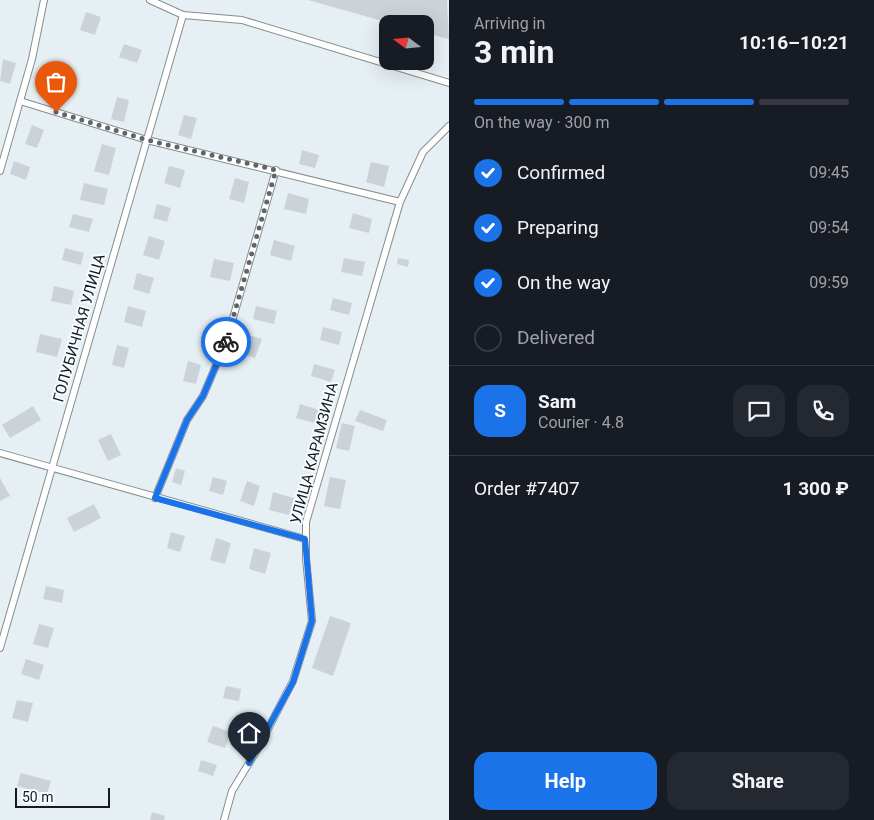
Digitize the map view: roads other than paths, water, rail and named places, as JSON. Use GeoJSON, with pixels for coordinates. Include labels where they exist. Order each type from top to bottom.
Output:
{"type":"FeatureCollection","features":[{"type":"Feature","properties":{"kind":"lane"},"geometry":{"type":"LineString","coordinates":[[0,171],[20,101],[44,0]]}},
{"type":"Feature","properties":{"kind":"lane"},"geometry":{"type":"LineString","coordinates":[[150,0],[183,15],[242,20],[449,82]]}},
{"type":"Feature","properties":{"kind":"lane","name":"ГОЛУБИЧНАЯ УЛИЦА"},"geometry":{"type":"LineString","coordinates":[[0,648],[183,15]]}},
{"type":"Feature","properties":{"kind":"lane"},"geometry":{"type":"LineString","coordinates":[[20,101],[147,140],[276,170],[400,202]]}},
{"type":"Feature","properties":{"kind":"lane","name":"УЛИЦА КАРАМЗИНА"},"geometry":{"type":"LineString","coordinates":[[224,820],[232,791],[257,750],[293,682],[312,621],[305,539],[306,522],[400,202],[423,152],[449,126]]}},
{"type":"Feature","properties":{"kind":"lane"},"geometry":{"type":"LineString","coordinates":[[155,498],[187,420],[203,396],[226,342],[276,170]]}},
{"type":"Feature","properties":{"kind":"lane"},"geometry":{"type":"LineString","coordinates":[[0,453],[305,539]]}}]}
